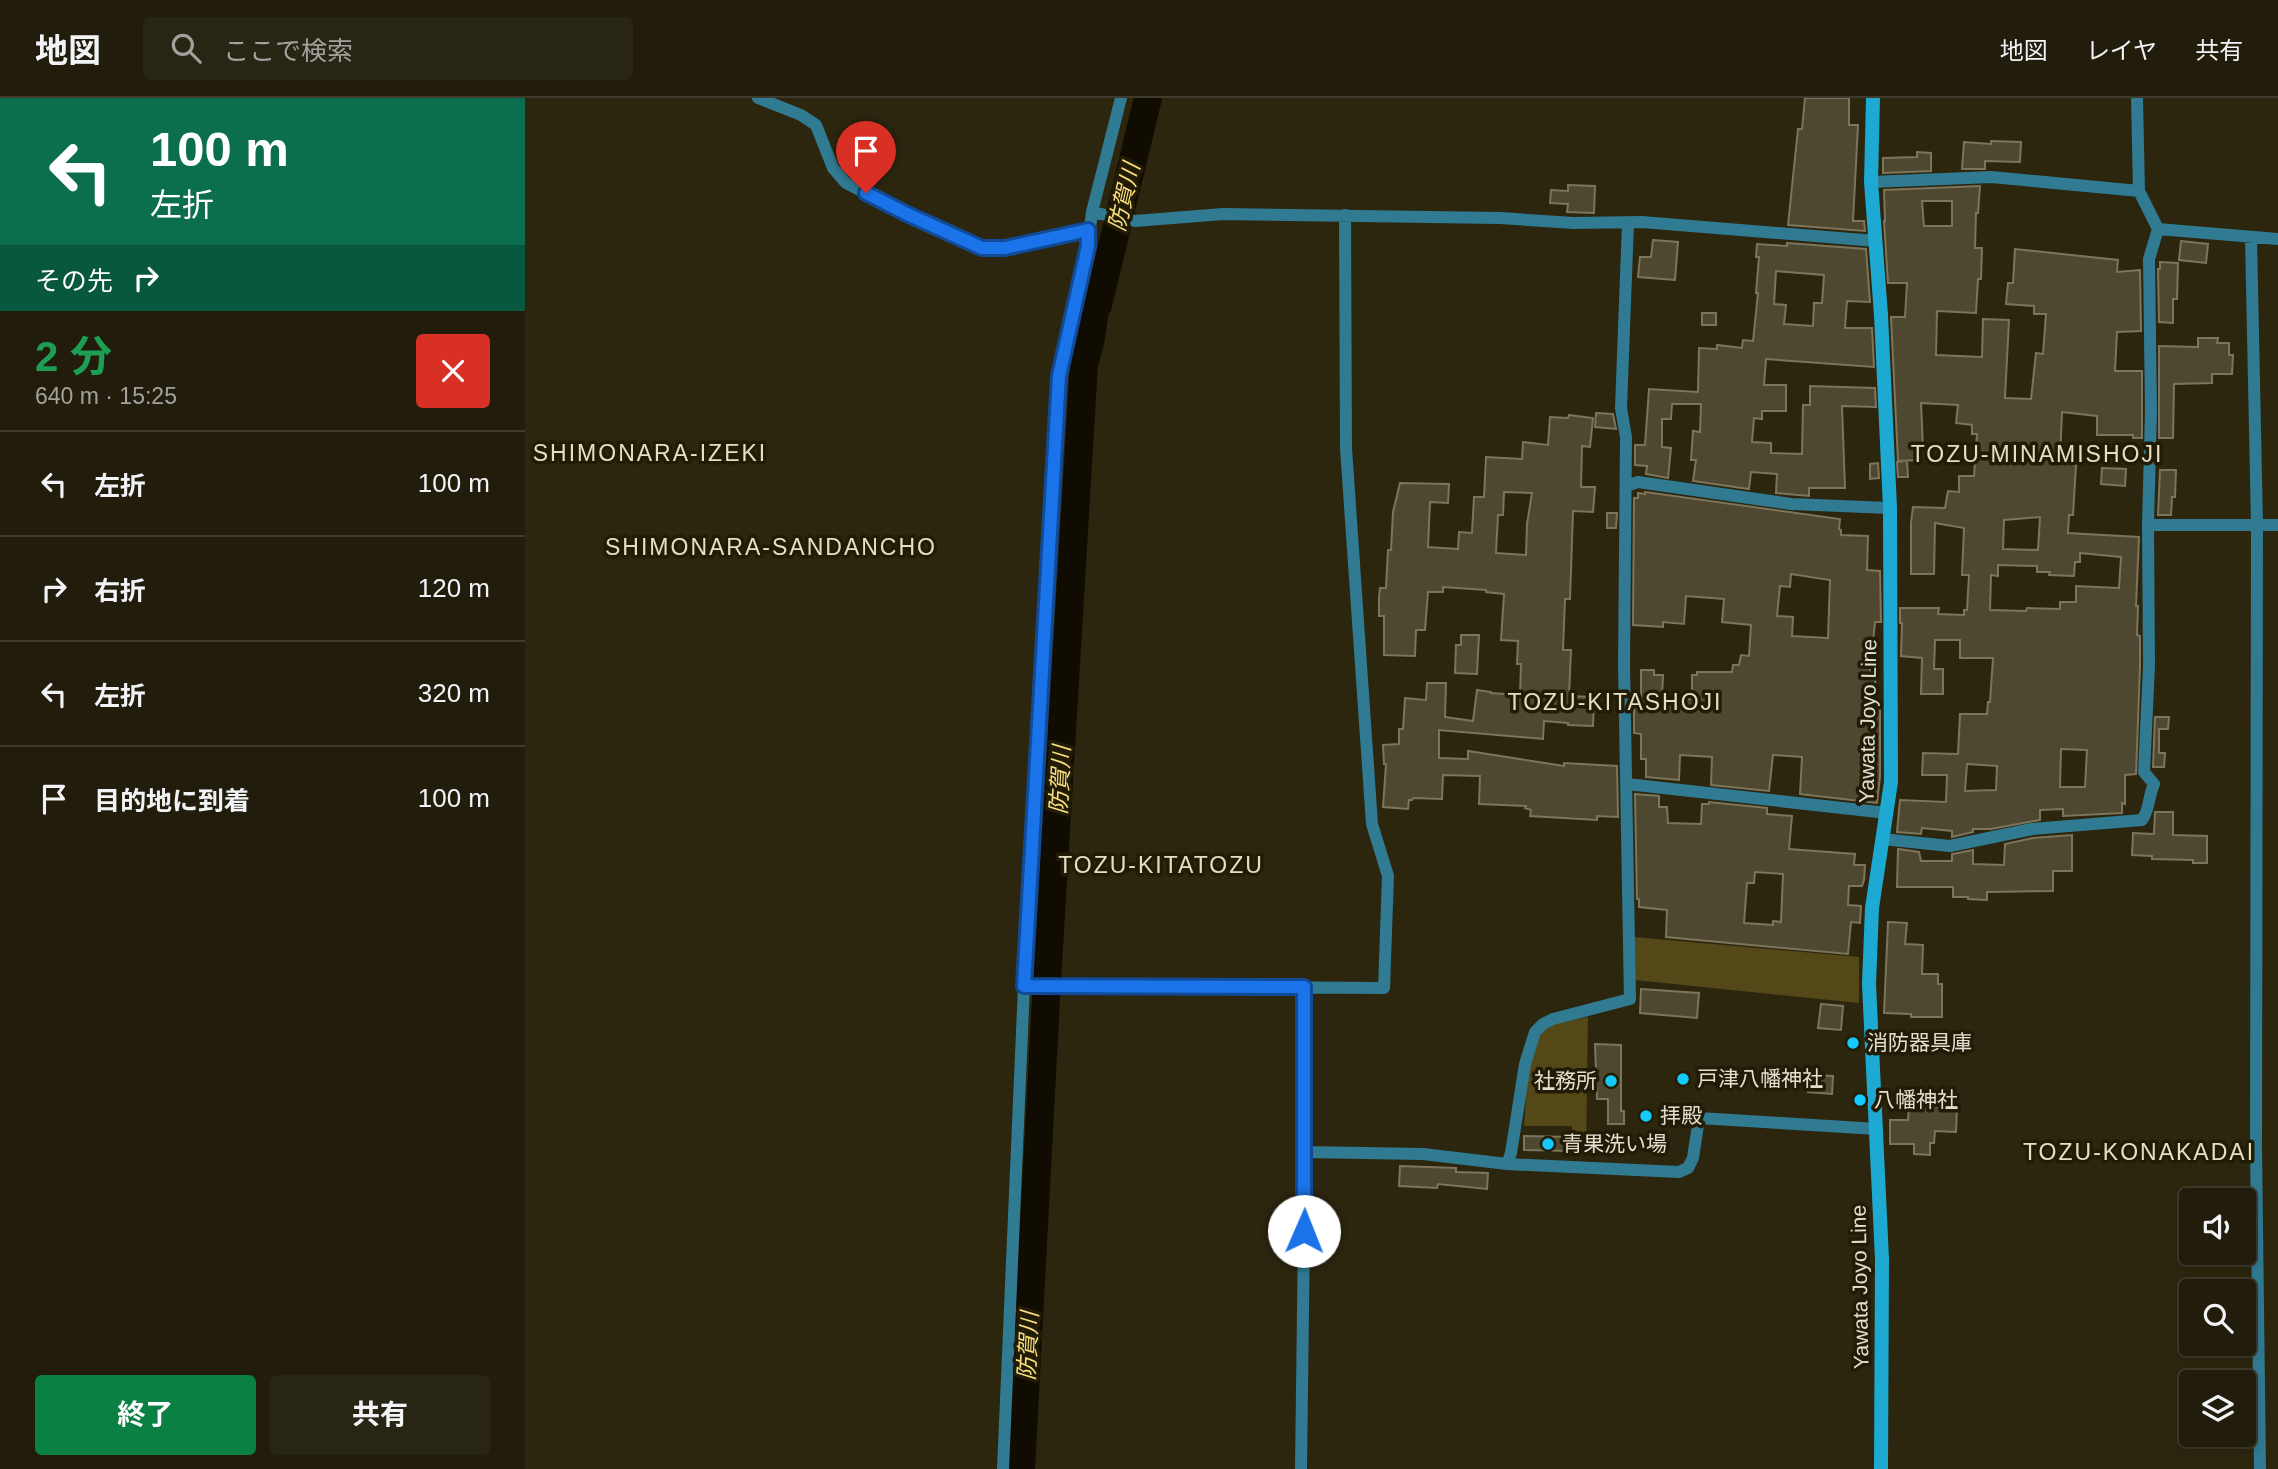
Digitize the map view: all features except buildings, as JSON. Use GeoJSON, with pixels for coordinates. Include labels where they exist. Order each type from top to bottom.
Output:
{"type":"FeatureCollection","features":[{"type":"Feature","properties":{"kind":"main road","name":"Yawata Joyo Line"},"geometry":{"type":"LineString","coordinates":[[1873,98],[1871,182],[1877,241],[1891,508],[1891,782],[1872,908],[1870,984],[1882,1259],[1881,1469]]}},
{"type":"Feature","properties":{"kind":"street"},"geometry":{"type":"LineString","coordinates":[[758,98],[801,115],[816,125],[833,168],[845,183],[982,248],[1005,248],[1088,230]]}},
{"type":"Feature","properties":{"kind":"street"},"geometry":{"type":"LineString","coordinates":[[1003,1469],[1024,986],[1059,376],[1088,246],[1088,230],[1096,213],[1121,98]]}},
{"type":"Feature","properties":{"kind":"street"},"geometry":{"type":"LineString","coordinates":[[1882,839],[1950,846],[2032,829],[2142,820],[2148,812],[2149,794],[2154,784],[2144,772],[2149,666],[2149,259],[2158,229],[2139,191],[2137,98]]}},
{"type":"Feature","properties":{"kind":"street"},"geometry":{"type":"LineString","coordinates":[[1871,182],[1991,177],[2139,191]]}},
{"type":"Feature","properties":{"kind":"street"},"geometry":{"type":"LineString","coordinates":[[1096,213],[1135,221],[1223,214],[1500,218],[1573,223],[1642,222],[1877,241]]}},
{"type":"Feature","properties":{"kind":"street"},"geometry":{"type":"LineString","coordinates":[[1024,986],[1384,988],[1388,876],[1372,824],[1346,448],[1345,215]]}},
{"type":"Feature","properties":{"kind":"street"},"geometry":{"type":"LineString","coordinates":[[1507,1164],[1525,1064],[1535,1032],[1553,1019],[1630,999],[1624,665],[1626,437],[1621,408],[1628,223]]}},
{"type":"Feature","properties":{"kind":"street"},"geometry":{"type":"LineString","coordinates":[[2158,229],[2278,239]]}},
{"type":"Feature","properties":{"kind":"street"},"geometry":{"type":"LineString","coordinates":[[2251,238],[2257,525],[2256,1147],[2260,1469]]}},
{"type":"Feature","properties":{"kind":"street"},"geometry":{"type":"LineString","coordinates":[[1626,486],[1638,482],[1791,505],[1891,508]]}},
{"type":"Feature","properties":{"kind":"street"},"geometry":{"type":"LineString","coordinates":[[2148,525],[2278,524]]}},
{"type":"Feature","properties":{"kind":"street"},"geometry":{"type":"LineString","coordinates":[[1627,784],[1887,813]]}},
{"type":"Feature","properties":{"kind":"street"},"geometry":{"type":"LineString","coordinates":[[1301,1469],[1304,987]]}},
{"type":"Feature","properties":{"kind":"street"},"geometry":{"type":"LineString","coordinates":[[1305,1152],[1423,1154],[1507,1164],[1679,1172],[1688,1168],[1693,1158],[1699,1118],[1877,1129]]}},
{"type":"Feature","properties":{"kind":"shaded area"},"geometry":{"type":"Polygon","coordinates":[[[1634,937],[1859,957],[1859,1003],[1635,980],[1634,937]]]}},
{"type":"Feature","properties":{"kind":"shaded area"},"geometry":{"type":"Polygon","coordinates":[[[1588,1017],[1586,1154],[1572,1153],[1572,1126],[1524,1126],[1531,1060],[1539,1036],[1555,1024],[1588,1017]]]}},
{"type":"Feature","properties":{"kind":"waterway","name":"防賀川"},"geometry":{"type":"LineString","coordinates":[[1021,1469],[1084,364],[1148,98]]}},
{"type":"Feature","properties":{"kind":"place","name":"消防器具庫"},"geometry":{"type":"Point","coordinates":[1853,1043]}},
{"type":"Feature","properties":{"kind":"place","name":"戸津八幡神社"},"geometry":{"type":"Point","coordinates":[1683,1079]}},
{"type":"Feature","properties":{"kind":"place","name":"社務所"},"geometry":{"type":"Point","coordinates":[1611,1081]}},
{"type":"Feature","properties":{"kind":"place","name":"八幡神社"},"geometry":{"type":"Point","coordinates":[1860,1100]}},
{"type":"Feature","properties":{"kind":"place","name":"拝殿"},"geometry":{"type":"Point","coordinates":[1646,1116]}},
{"type":"Feature","properties":{"kind":"place","name":"青果洗い場"},"geometry":{"type":"Point","coordinates":[1548,1144]}},
{"type":"Feature","properties":{"kind":"district","name":"SHIMONARA-IZEKI"},"geometry":{"type":"Point","coordinates":[650,453]}},
{"type":"Feature","properties":{"kind":"district","name":"TOZU-MINAMISHOJI"},"geometry":{"type":"Point","coordinates":[2037,454]}},
{"type":"Feature","properties":{"kind":"district","name":"SHIMONARA-SANDANCHO"},"geometry":{"type":"Point","coordinates":[771,547]}},
{"type":"Feature","properties":{"kind":"district","name":"TOZU-KITASHOJI"},"geometry":{"type":"Point","coordinates":[1615,702]}},
{"type":"Feature","properties":{"kind":"district","name":"TOZU-KITATOZU"},"geometry":{"type":"Point","coordinates":[1161,865]}},
{"type":"Feature","properties":{"kind":"district","name":"TOZU-KONAKADAI"},"geometry":{"type":"Point","coordinates":[2139,1152]}},
{"type":"Feature","properties":{"kind":"route"},"geometry":{"type":"LineString","coordinates":[[866,193],[982,248],[1005,248],[1088,230],[1088,246],[1059,376],[1024,986],[1304,987],[1304,1231]]}}]}
